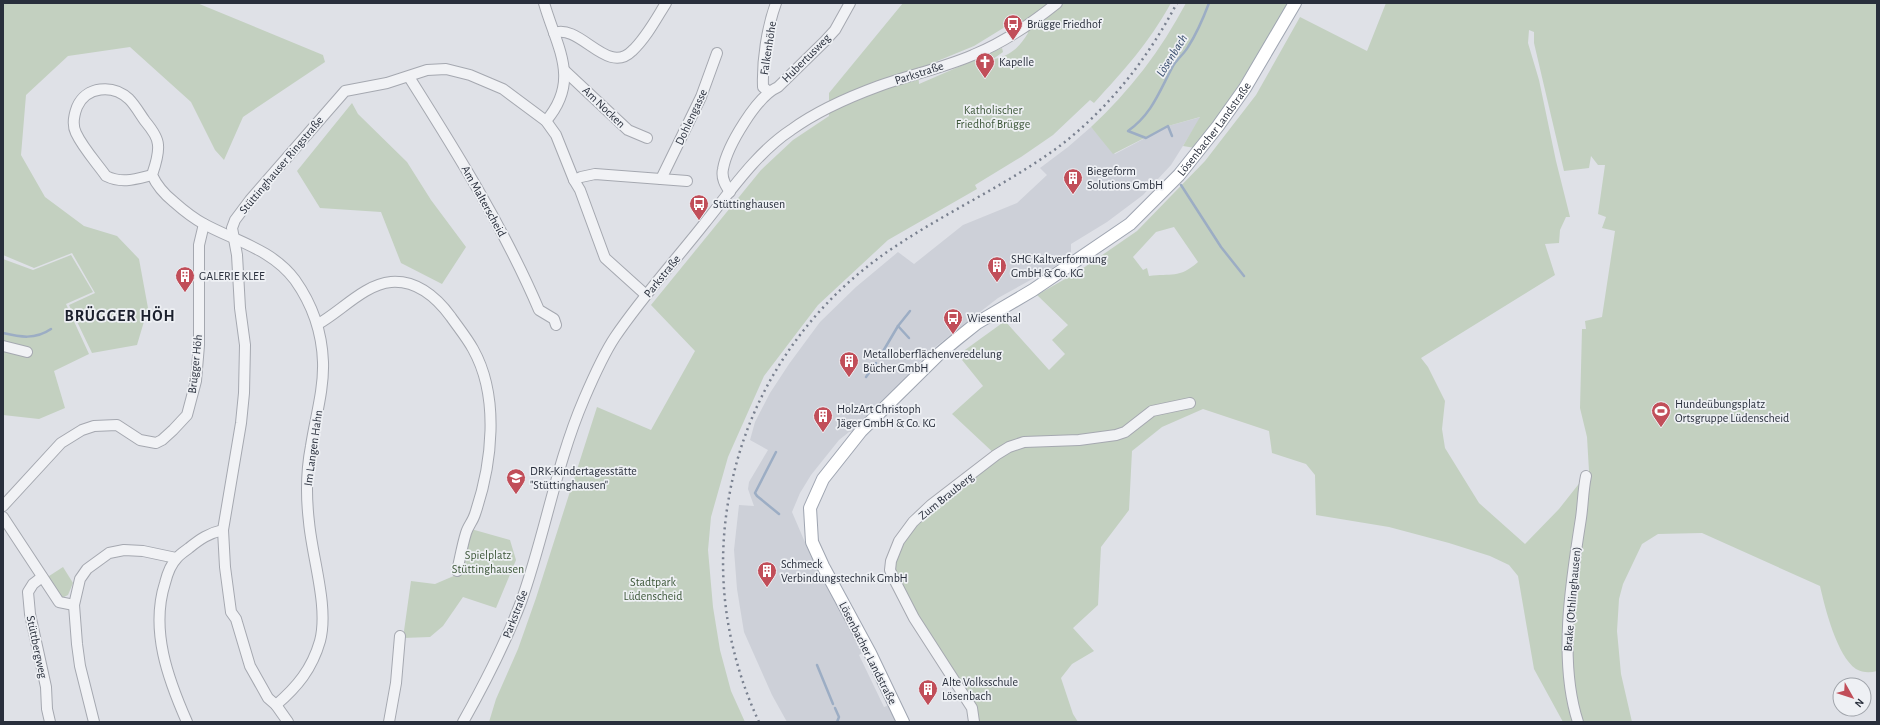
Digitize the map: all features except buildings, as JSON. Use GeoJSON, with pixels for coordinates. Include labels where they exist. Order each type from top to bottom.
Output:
{"type":"FeatureCollection","features":[{"type":"Feature","properties":{"kind":"main road","name":"Lösenbacher Landstraße"},"geometry":{"type":"LineString","coordinates":[[903,722],[870,653],[823,566],[812,542],[810,508],[823,479],[861,431],[928,365],[957,339],[977,323],[1033,290],[1130,224],[1179,175],[1218,126],[1245,88],[1295,3]]}},
{"type":"Feature","properties":{"kind":"street","name":"Am Nocken"},"geometry":{"type":"LineString","coordinates":[[544,3],[565,71],[564,88],[561,100],[546,121]]}},
{"type":"Feature","properties":{"kind":"street"},"geometry":{"type":"LineString","coordinates":[[554,33],[559,31],[569,33],[600,53],[610,56],[623,57],[632,52],[666,3]]}},
{"type":"Feature","properties":{"kind":"street","name":"Falkenhöhe"},"geometry":{"type":"LineString","coordinates":[[768,91],[763,87],[763,78],[768,39],[776,3]]}},
{"type":"Feature","properties":{"kind":"street","name":"Hubertusweg"},"geometry":{"type":"LineString","coordinates":[[730,192],[723,182],[723,170],[738,132],[768,91],[778,87],[835,30],[850,3]]}},
{"type":"Feature","properties":{"kind":"street","name":"Parkstraße"},"geometry":{"type":"LineString","coordinates":[[463,722],[489,675],[521,601],[569,436],[585,397],[614,339],[646,295],[730,192],[771,146],[790,130],[852,96],[974,55],[1032,22],[1057,3]]}},
{"type":"Feature","properties":{"kind":"street","name":"Dohlengasse"},"geometry":{"type":"LineString","coordinates":[[661,179],[701,97],[717,53]]}},
{"type":"Feature","properties":{"kind":"street","name":"Stüttinghauser Ringstraße"},"geometry":{"type":"LineString","coordinates":[[288,722],[268,698],[250,666],[236,619],[231,612],[224,567],[224,530],[244,392],[245,345],[240,308],[238,255],[232,228],[247,205],[345,91],[409,77],[435,69],[470,75],[503,89],[546,121],[556,135],[574,180],[580,190],[604,258],[646,295]]}},
{"type":"Feature","properties":{"kind":"street","name":"Am Nocken"},"geometry":{"type":"LineString","coordinates":[[565,71],[628,130],[647,138]]}},
{"type":"Feature","properties":{"kind":"street","name":"Am Malterscheid"},"geometry":{"type":"LineString","coordinates":[[409,77],[454,147],[490,210],[539,310],[554,319],[556,324]]}},
{"type":"Feature","properties":{"kind":"street"},"geometry":{"type":"LineString","coordinates":[[107,88],[128,98],[140,112],[158,144],[152,175],[125,181],[114,180],[106,176],[75,132],[73,121],[80,100],[89,93],[107,88]]}},
{"type":"Feature","properties":{"kind":"street"},"geometry":{"type":"LineString","coordinates":[[574,180],[595,174],[688,181]]}},
{"type":"Feature","properties":{"kind":"street","name":"Im Langen Hahn"},"geometry":{"type":"LineString","coordinates":[[152,175],[156,184],[163,193],[188,214],[204,224],[246,243],[272,258],[290,273],[299,285],[318,324],[323,362],[322,389],[310,449],[306,486],[309,523],[322,620],[320,641],[311,664],[296,688],[276,706]]}},
{"type":"Feature","properties":{"kind":"street","name":"Brügger Höh"},"geometry":{"type":"LineString","coordinates":[[3,506],[61,442],[82,430],[101,425],[117,425],[140,440],[156,443],[174,430],[187,415],[196,381],[199,345],[199,245],[204,224]]}},
{"type":"Feature","properties":{"kind":"street"},"geometry":{"type":"LineString","coordinates":[[318,324],[368,290],[391,282],[407,284],[421,288],[437,300],[474,349],[484,376],[491,416],[492,434],[475,515],[467,531],[457,571]]}},
{"type":"Feature","properties":{"kind":"street"},"geometry":{"type":"LineString","coordinates":[[3,346],[27,352]]}},
{"type":"Feature","properties":{"kind":"street","name":"Zum Brauberg"},"geometry":{"type":"LineString","coordinates":[[974,722],[972,708],[907,607],[890,570],[891,561],[899,542],[913,522],[931,505],[996,455],[1009,447],[1024,442],[1079,440],[1125,432],[1152,411],[1190,403]]}},
{"type":"Feature","properties":{"kind":"street","name":"Brake (Othlinghausen)"},"geometry":{"type":"LineString","coordinates":[[1578,722],[1572,698],[1567,657],[1574,562],[1586,476]]}},
{"type":"Feature","properties":{"kind":"street"},"geometry":{"type":"LineString","coordinates":[[3,517],[59,602],[74,605]]}},
{"type":"Feature","properties":{"kind":"street"},"geometry":{"type":"LineString","coordinates":[[187,722],[174,692],[160,636],[160,600],[167,576],[176,558],[211,532],[224,530]]}},
{"type":"Feature","properties":{"kind":"street"},"geometry":{"type":"LineString","coordinates":[[94,722],[80,666],[74,605],[76,589],[83,574],[96,561],[109,553],[124,550],[143,551],[176,558]]}},
{"type":"Feature","properties":{"kind":"street","name":"Stüttbergweg"},"geometry":{"type":"LineString","coordinates":[[42,577],[33,584],[28,592],[30,614],[46,687],[47,709],[50,722]]}},
{"type":"Feature","properties":{"kind":"street"},"geometry":{"type":"LineString","coordinates":[[390,722],[396,683],[400,636]]}},
{"type":"Feature","properties":{"kind":"shaded area"},"geometry":{"type":"Polygon","coordinates":[[[1201,117],[1171,165],[1143,195],[1107,222],[1071,244],[1071,254],[1054,267],[998,298],[930,351],[856,431],[849,432],[839,440],[811,475],[800,493],[792,512],[810,554],[845,614],[864,652],[859,655],[884,707],[890,705],[895,722],[787,722],[772,695],[744,632],[737,589],[734,550],[739,505],[754,506],[748,489],[749,482],[768,450],[750,440],[755,422],[770,393],[789,364],[820,322],[856,287],[898,252],[914,264],[963,225],[1017,203],[1047,175],[1040,168],[1091,127],[1115,154],[1168,126],[1201,117]]]}},
{"type":"Feature","properties":{"kind":"green space"},"geometry":{"type":"Polygon","coordinates":[[[3,3],[197,3],[323,55],[325,62],[243,117],[224,160],[215,150],[191,102],[130,47],[68,56],[26,95],[21,155],[45,197],[84,226],[117,236],[139,259],[148,308],[137,345],[92,353],[69,305],[95,293],[72,253],[34,268],[3,255],[3,3]]]}},
{"type":"Feature","properties":{"kind":"green space"},"geometry":{"type":"Polygon","coordinates":[[[903,3],[1171,3],[1145,44],[1094,103],[1090,100],[1053,135],[1021,157],[975,185],[977,189],[888,240],[818,305],[764,376],[728,457],[711,517],[708,550],[713,607],[720,650],[731,691],[745,722],[489,722],[496,699],[518,649],[536,598],[597,407],[651,430],[695,351],[651,305],[761,170],[793,140],[829,116],[829,93],[903,3]],[[1018,19],[974,46],[918,69],[919,84],[1002,48],[1003,52],[993,59],[1009,54],[1018,47],[1028,33],[1018,19]]]}},
{"type":"Feature","properties":{"kind":"green space"},"geometry":{"type":"Polygon","coordinates":[[[1186,3],[1288,3],[1244,77],[1195,148],[1183,146],[1200,117],[1168,126],[1113,154],[1091,127],[1119,99],[1144,69],[1166,37],[1186,3]]]}},
{"type":"Feature","properties":{"kind":"green space"},"geometry":{"type":"Polygon","coordinates":[[[1386,3],[1877,3],[1877,671],[1861,671],[1849,663],[1843,654],[1833,631],[1820,586],[1702,533],[1658,534],[1642,544],[1623,584],[1619,599],[1617,631],[1621,674],[1632,722],[1563,722],[1534,669],[1518,576],[1509,565],[1490,556],[1449,543],[1389,527],[1316,515],[1315,475],[1306,464],[1272,453],[1269,431],[1203,409],[1162,427],[1132,451],[1129,510],[1101,547],[1098,605],[1073,628],[1094,651],[1072,664],[1061,678],[1073,714],[1078,722],[977,722],[927,637],[892,570],[893,561],[914,523],[998,457],[952,414],[983,386],[958,355],[1005,321],[1049,370],[1065,354],[1052,340],[1068,325],[1037,295],[1079,271],[1137,231],[1205,161],[1256,95],[1300,17],[1367,51],[1386,3]],[[1529,30],[1528,43],[1539,80],[1556,161],[1570,217],[1566,217],[1560,230],[1559,243],[1545,244],[1555,275],[1421,358],[1428,367],[1445,401],[1442,429],[1445,448],[1479,503],[1525,544],[1559,509],[1589,471],[1587,437],[1580,408],[1582,329],[1586,329],[1585,321],[1602,317],[1615,231],[1602,228],[1606,217],[1598,214],[1605,165],[1598,165],[1591,156],[1589,168],[1564,171],[1534,43],[1534,32],[1529,30]],[[1174,227],[1156,232],[1133,257],[1143,270],[1147,268],[1149,276],[1180,273],[1198,262],[1174,227]]]}},
{"type":"Feature","properties":{"kind":"green space"},"geometry":{"type":"Polygon","coordinates":[[[352,103],[358,114],[407,162],[431,200],[466,247],[442,284],[401,263],[381,212],[320,208],[297,171],[352,103]]]}},
{"type":"Feature","properties":{"kind":"green space"},"geometry":{"type":"Polygon","coordinates":[[[71,255],[93,292],[66,304],[89,354],[54,371],[65,408],[39,419],[3,415],[3,259],[33,270],[71,255]]]}},
{"type":"Feature","properties":{"kind":"green space","name":"Spielplatz Stüttinghausen"},"geometry":{"type":"Polygon","coordinates":[[[471,529],[510,540],[516,560],[496,608],[463,597],[443,626],[430,637],[403,638],[411,581],[435,584],[456,575],[471,529]]]}},
{"type":"Feature","properties":{"kind":"green space"},"geometry":{"type":"Polygon","coordinates":[[[63,567],[73,583],[68,595],[62,598],[46,578],[63,567]]]}},
{"type":"Feature","properties":{"kind":"waterway","name":"Lösenbach"},"geometry":{"type":"LineString","coordinates":[[1172,136],[1168,126],[1146,138],[1128,131],[1149,110],[1176,61],[1186,50],[1194,36],[1209,3]]}},
{"type":"Feature","properties":{"kind":"waterway"},"geometry":{"type":"LineString","coordinates":[[1181,185],[1221,247],[1244,276]]}},
{"type":"Feature","properties":{"kind":"waterway","name":"Lösenbach"},"geometry":{"type":"LineString","coordinates":[[882,353],[898,326],[910,311]]}},
{"type":"Feature","properties":{"kind":"waterway"},"geometry":{"type":"LineString","coordinates":[[898,326],[909,338]]}},
{"type":"Feature","properties":{"kind":"waterway"},"geometry":{"type":"LineString","coordinates":[[3,333],[27,337],[39,335],[51,329]]}},
{"type":"Feature","properties":{"kind":"waterway","name":"Lösenbach"},"geometry":{"type":"LineString","coordinates":[[866,377],[876,363]]}},
{"type":"Feature","properties":{"kind":"waterway","name":"Lösenbach"},"geometry":{"type":"LineString","coordinates":[[776,452],[755,493],[779,514]]}},
{"type":"Feature","properties":{"kind":"waterway","name":"Lösenbach"},"geometry":{"type":"LineString","coordinates":[[817,665],[833,704]]}},
{"type":"Feature","properties":{"kind":"waterway","name":"Lösenbach"},"geometry":{"type":"LineString","coordinates":[[835,708],[839,717],[837,722]]}},
{"type":"Feature","properties":{"kind":"railway"},"geometry":{"type":"LineString","coordinates":[[759,722],[738,668],[731,640],[726,612],[723,555],[729,497],[738,458],[751,421],[767,386],[787,352],[811,321],[837,293],[867,267],[919,231],[1042,159],[1096,115],[1112,98],[1154,43],[1177,3]]}},
{"type":"Feature","properties":{"kind":"place","name":"Brügge Friedhof"},"geometry":{"type":"Point","coordinates":[1013,41]}},
{"type":"Feature","properties":{"kind":"place","name":"Kapelle"},"geometry":{"type":"Point","coordinates":[985,79]}},
{"type":"Feature","properties":{"kind":"place","name":"Biegeform Solutions GmbH"},"geometry":{"type":"Point","coordinates":[1073,195]}},
{"type":"Feature","properties":{"kind":"place","name":"Stüttinghausen"},"geometry":{"type":"Point","coordinates":[699,221]}},
{"type":"Feature","properties":{"kind":"place","name":"SHC Kaltverformung GmbH & Co. KG"},"geometry":{"type":"Point","coordinates":[997,283]}},
{"type":"Feature","properties":{"kind":"place","name":"GALERIE KLEE"},"geometry":{"type":"Point","coordinates":[185,293]}},
{"type":"Feature","properties":{"kind":"place","name":"Wiesenthal"},"geometry":{"type":"Point","coordinates":[953,335]}},
{"type":"Feature","properties":{"kind":"place","name":"Metalloberflächenveredelung Bücher GmbH"},"geometry":{"type":"Point","coordinates":[849,378]}},
{"type":"Feature","properties":{"kind":"place","name":"Hundeübungsplatz Ortsgruppe Lüdenscheid"},"geometry":{"type":"Point","coordinates":[1661,428]}},
{"type":"Feature","properties":{"kind":"place","name":"HolzArt Christoph Jäger GmbH & Co. KG"},"geometry":{"type":"Point","coordinates":[823,433]}},
{"type":"Feature","properties":{"kind":"place","name":"DRK-Kindertagesstätte \"Stüttinghausen\""},"geometry":{"type":"Point","coordinates":[516,495]}},
{"type":"Feature","properties":{"kind":"place","name":"Schmeck Verbindungstechnik GmbH"},"geometry":{"type":"Point","coordinates":[767,588]}},
{"type":"Feature","properties":{"kind":"place","name":"Alte Volksschule Lösenbach"},"geometry":{"type":"Point","coordinates":[928,706]}},
{"type":"Feature","properties":{"kind":"district","name":"BRÜGGER HÖH"},"geometry":{"type":"Point","coordinates":[120,315]}},
{"type":"Feature","properties":{"kind":"park label","name":"Katholischer Friedhof Brügge"},"geometry":{"type":"Point","coordinates":[993,117]}},
{"type":"Feature","properties":{"kind":"park label","name":"Stadtpark Lüdenscheid"},"geometry":{"type":"Point","coordinates":[653,589]}}]}
